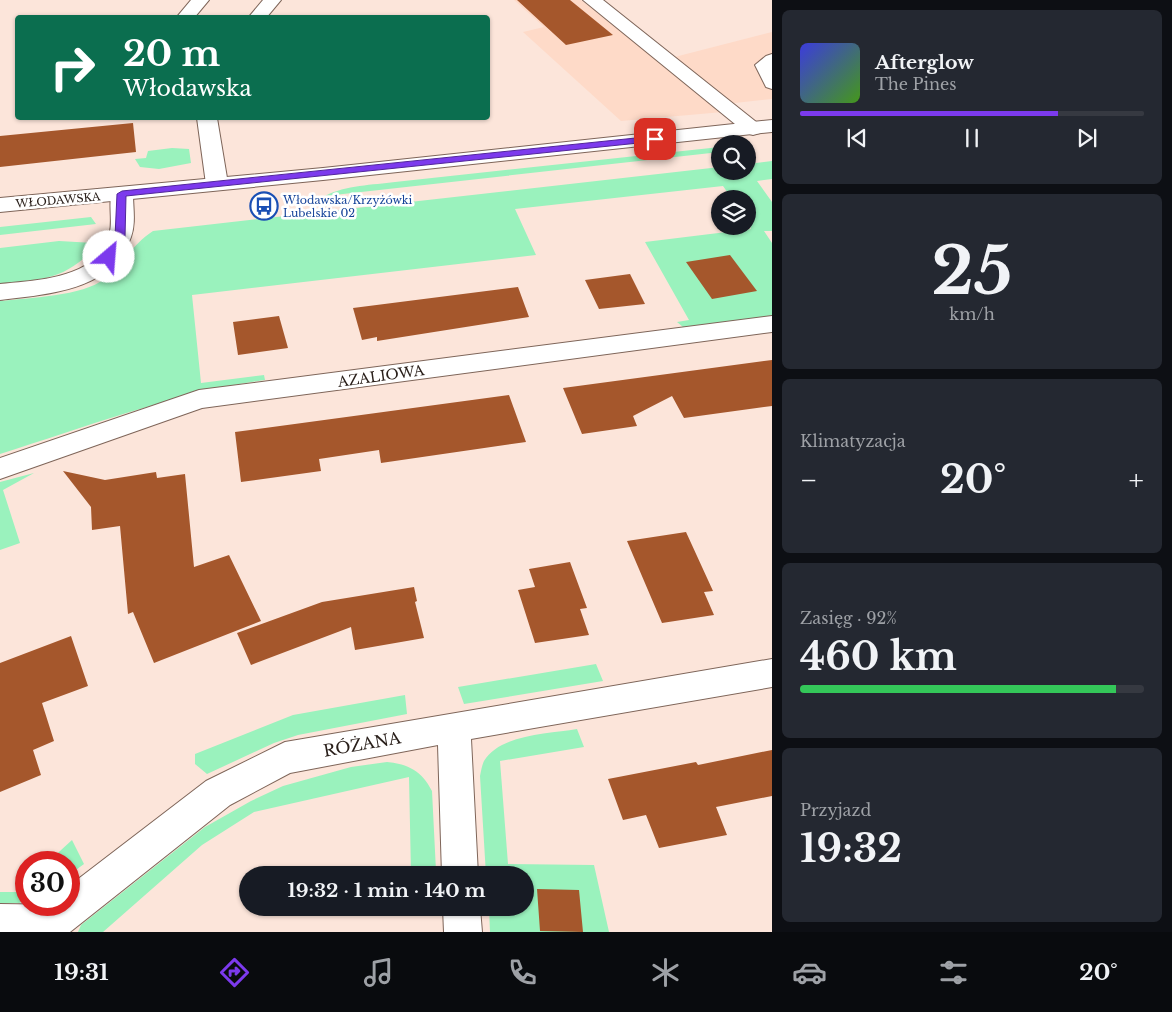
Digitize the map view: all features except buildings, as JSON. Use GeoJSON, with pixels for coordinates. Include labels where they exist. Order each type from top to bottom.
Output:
{"type":"FeatureCollection","features":[{"type":"Feature","properties":{"kind":"street"},"geometry":{"type":"LineString","coordinates":[[187,15],[200,0]]}},
{"type":"Feature","properties":{"kind":"street"},"geometry":{"type":"LineString","coordinates":[[259,15],[272,0]]}},
{"type":"Feature","properties":{"kind":"street"},"geometry":{"type":"LineString","coordinates":[[592,0],[763,127]]}},
{"type":"Feature","properties":{"kind":"street"},"geometry":{"type":"LineString","coordinates":[[207,120],[217,184]]}},
{"type":"Feature","properties":{"kind":"street","name":"WŁODAWSKA"},"geometry":{"type":"LineString","coordinates":[[0,205],[763,127]]}},
{"type":"Feature","properties":{"kind":"street"},"geometry":{"type":"LineString","coordinates":[[0,292],[58,285],[91,272],[109,257],[120,237],[122,194]]}},
{"type":"Feature","properties":{"kind":"street","name":"AZALIOWA"},"geometry":{"type":"LineString","coordinates":[[0,469],[199,399],[772,324]]}},
{"type":"Feature","properties":{"kind":"street","name":"RÓŻANA"},"geometry":{"type":"LineString","coordinates":[[0,923],[52,927],[218,793],[285,758],[454,727],[772,674]]}},
{"type":"Feature","properties":{"kind":"street"},"geometry":{"type":"LineString","coordinates":[[454,727],[460,866]]}},
{"type":"Feature","properties":{"kind":"street"},"geometry":{"type":"LineString","coordinates":[[462,916],[463,932]]}},
{"type":"Feature","properties":{"kind":"lane"},"geometry":{"type":"LineString","coordinates":[[772,59],[763,64],[772,84]]}},
{"type":"Feature","properties":{"kind":"shaded area"},"geometry":{"type":"Polygon","coordinates":[[[514,0],[581,0],[659,61],[772,32],[772,99],[717,105],[723,112],[621,121],[523,32],[544,27],[514,0]]]}},
{"type":"Feature","properties":{"kind":"green space"},"geometry":{"type":"Polygon","coordinates":[[[172,148],[189,149],[191,163],[159,169],[140,167],[135,159],[146,158],[148,151],[172,148]]]}},
{"type":"Feature","properties":{"kind":"green space"},"geometry":{"type":"Polygon","coordinates":[[[711,148],[711,153],[325,196],[333,192],[369,185],[711,148]]]}},
{"type":"Feature","properties":{"kind":"green space"},"geometry":{"type":"Polygon","coordinates":[[[772,161],[772,179],[757,181],[772,202],[772,231],[764,231],[772,243],[772,316],[683,327],[677,322],[689,320],[645,242],[711,234],[756,235],[756,190],[726,190],[723,186],[515,209],[536,255],[192,295],[201,383],[264,375],[265,380],[197,393],[164,402],[0,454],[0,301],[69,293],[95,285],[104,279],[139,242],[153,231],[711,168],[711,180],[756,180],[756,163],[772,161]]]}},
{"type":"Feature","properties":{"kind":"green space"},"geometry":{"type":"Polygon","coordinates":[[[91,217],[96,224],[0,235],[0,227],[91,217]]]}},
{"type":"Feature","properties":{"kind":"green space"},"geometry":{"type":"Polygon","coordinates":[[[59,241],[94,243],[94,249],[72,267],[51,277],[0,284],[0,248],[59,241]]]}},
{"type":"Feature","properties":{"kind":"green space"},"geometry":{"type":"Polygon","coordinates":[[[34,473],[3,490],[20,543],[0,550],[0,482],[34,473]]]}},
{"type":"Feature","properties":{"kind":"green space"},"geometry":{"type":"Polygon","coordinates":[[[596,664],[603,681],[464,704],[458,687],[596,664]]]}},
{"type":"Feature","properties":{"kind":"green space"},"geometry":{"type":"Polygon","coordinates":[[[405,695],[407,714],[298,735],[274,743],[207,774],[195,764],[195,754],[293,715],[405,695]]]}},
{"type":"Feature","properties":{"kind":"green space"},"geometry":{"type":"Polygon","coordinates":[[[577,729],[584,747],[500,761],[508,864],[594,865],[609,932],[490,932],[489,916],[534,916],[534,866],[485,866],[480,776],[483,763],[491,752],[501,745],[539,734],[577,729]]]}},
{"type":"Feature","properties":{"kind":"green space"},"geometry":{"type":"Polygon","coordinates":[[[387,762],[408,767],[424,778],[432,791],[436,866],[411,866],[409,777],[254,812],[202,845],[103,932],[78,932],[81,925],[205,827],[251,801],[283,786],[351,767],[387,762]]]}},
{"type":"Feature","properties":{"kind":"green space"},"geometry":{"type":"Polygon","coordinates":[[[72,840],[78,851],[60,851],[72,840]]]}},
{"type":"Feature","properties":{"kind":"green space"},"geometry":{"type":"Polygon","coordinates":[[[80,856],[84,864],[80,867],[80,856]]]}},
{"type":"Feature","properties":{"kind":"green space"},"geometry":{"type":"Polygon","coordinates":[[[0,892],[15,892],[15,903],[0,903],[0,892]]]}},
{"type":"Feature","properties":{"kind":"place","name":"Włodawska/Krzyżówki Lubelskie 02"},"geometry":{"type":"Point","coordinates":[264,206]}},
{"type":"Feature","properties":{"kind":"route"},"geometry":{"type":"LineString","coordinates":[[109,257],[120,237],[122,194],[655,139]]}}]}
